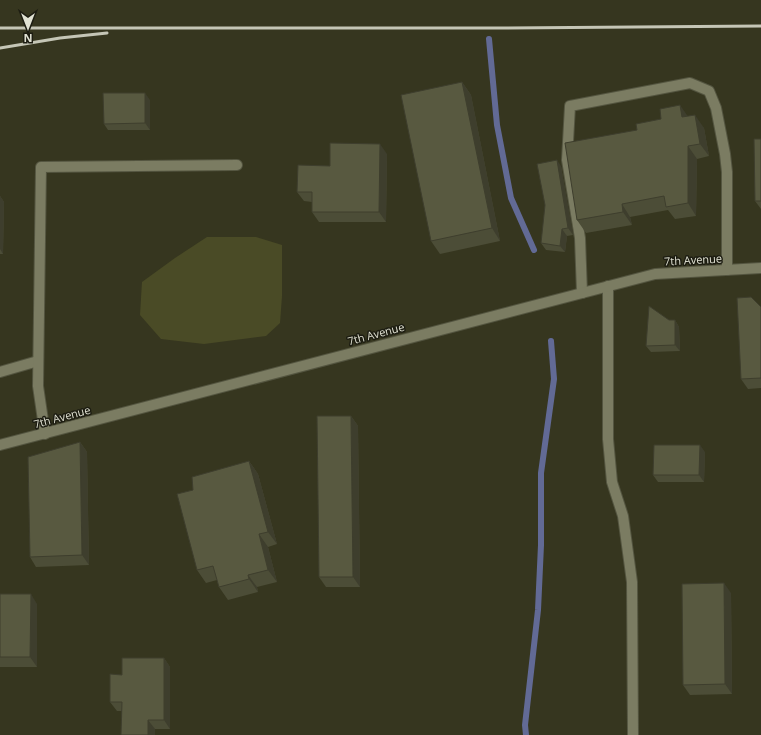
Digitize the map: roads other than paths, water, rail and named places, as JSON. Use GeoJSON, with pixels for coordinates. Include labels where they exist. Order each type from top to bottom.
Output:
{"type":"FeatureCollection","features":[{"type":"Feature","properties":{"kind":"street"},"geometry":{"type":"LineString","coordinates":[[582,293],[580,238],[567,160],[570,106],[690,83],[709,91],[716,108],[725,154],[727,270]]}},
{"type":"Feature","properties":{"kind":"street"},"geometry":{"type":"LineString","coordinates":[[45,434],[38,386],[41,167],[237,165]]}},
{"type":"Feature","properties":{"kind":"street","name":"7th Avenue"},"geometry":{"type":"LineString","coordinates":[[0,445],[655,274],[761,268]]}},
{"type":"Feature","properties":{"kind":"street"},"geometry":{"type":"LineString","coordinates":[[608,286],[608,439],[612,482],[623,516],[632,582],[633,735]]}},
{"type":"Feature","properties":{"kind":"street"},"geometry":{"type":"LineString","coordinates":[[0,372],[38,361]]}},
{"type":"Feature","properties":{"kind":"waterway"},"geometry":{"type":"LineString","coordinates":[[489,39],[497,125],[511,198],[534,250]]}},
{"type":"Feature","properties":{"kind":"waterway"},"geometry":{"type":"LineString","coordinates":[[526,735],[525,725],[538,610],[541,545],[541,473],[554,379],[551,341]]}},
{"type":"Feature","properties":{"kind":"railway"},"geometry":{"type":"LineString","coordinates":[[0,28],[508,28],[761,26]]}},
{"type":"Feature","properties":{"kind":"railway"},"geometry":{"type":"LineString","coordinates":[[0,48],[60,38],[107,33]]}}]}
